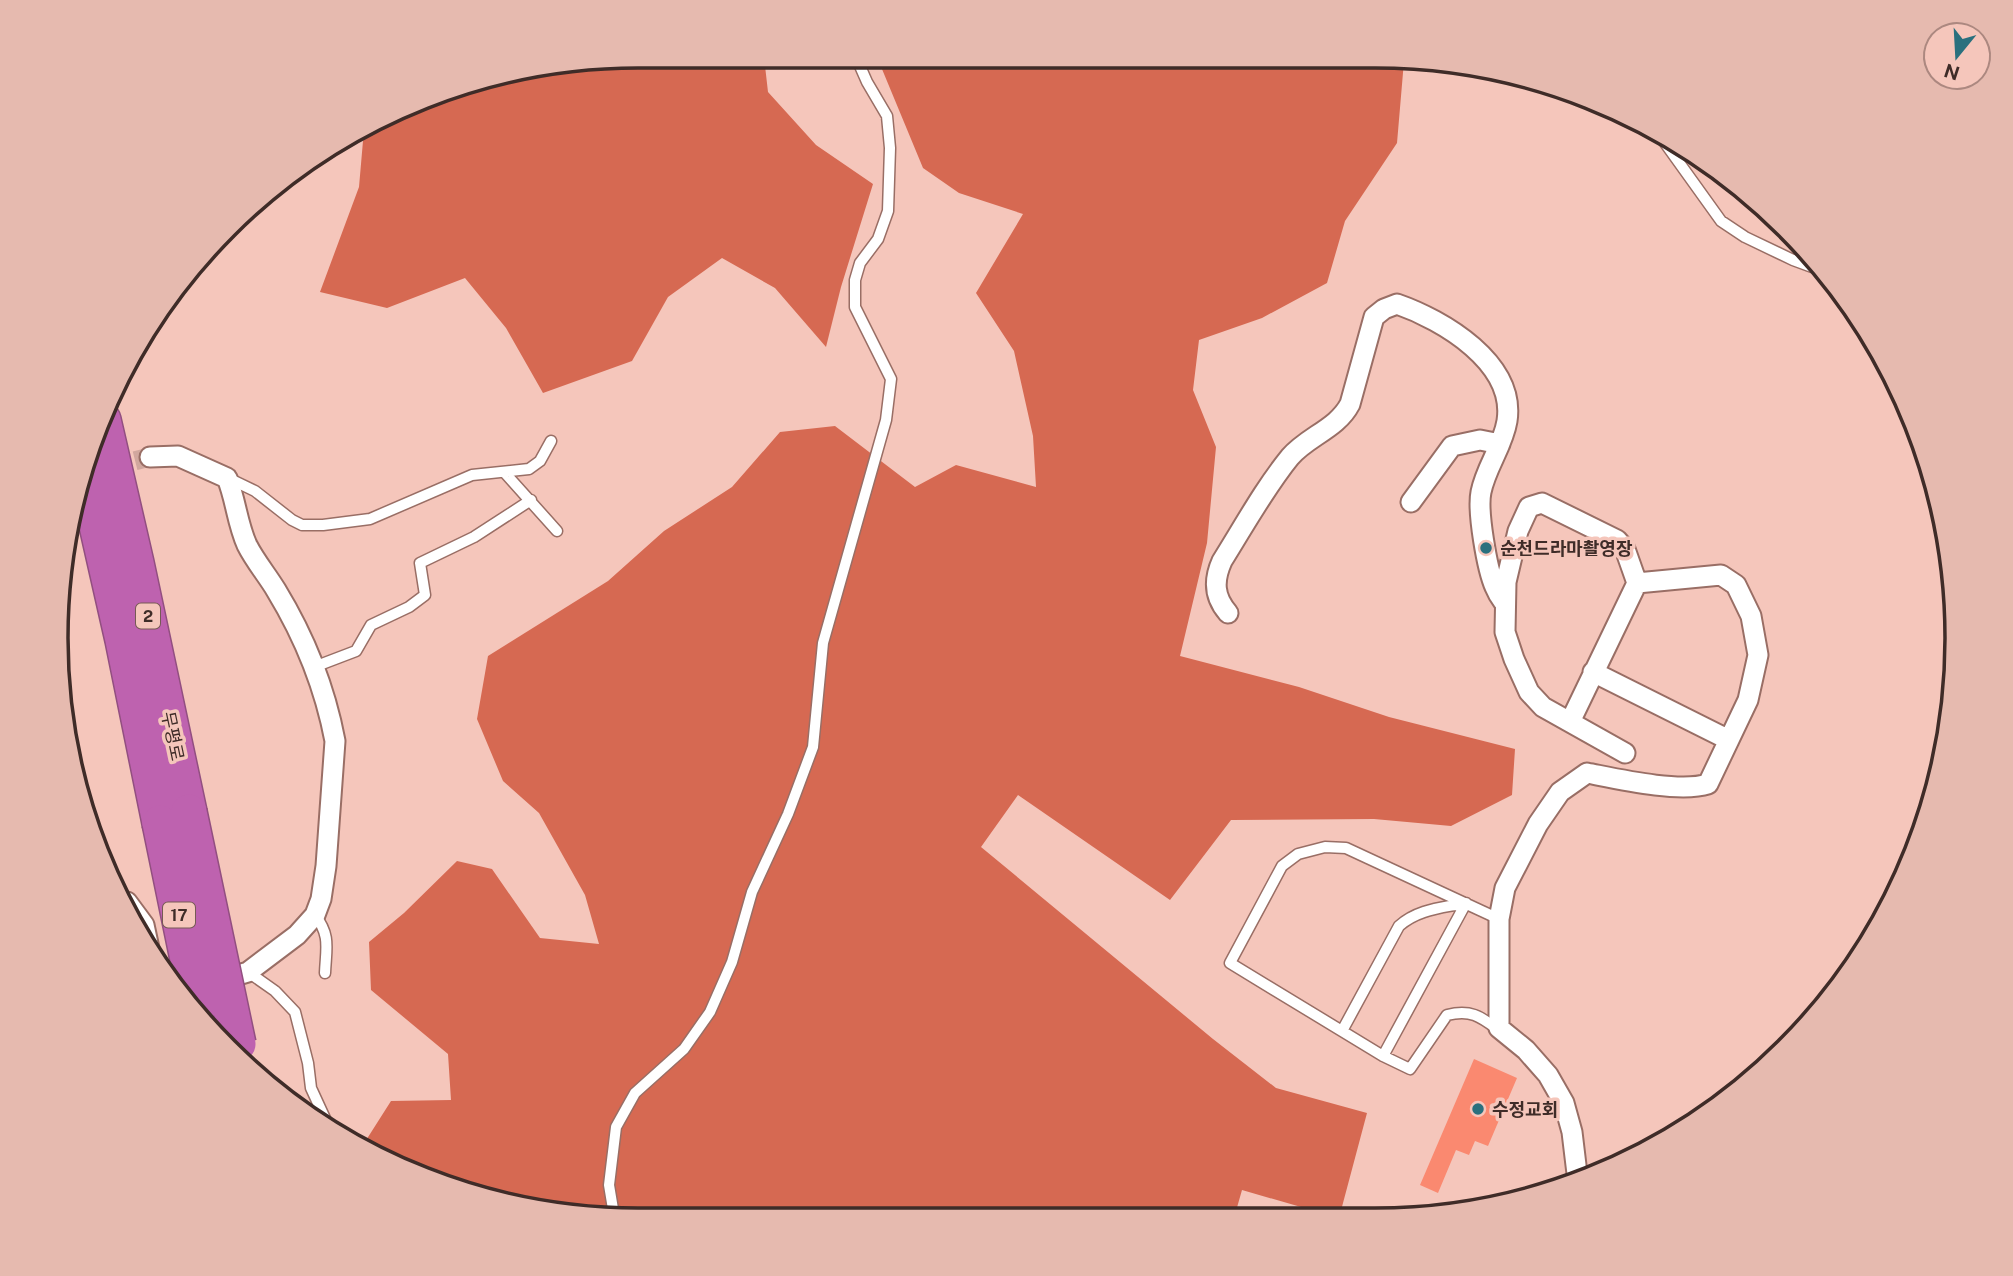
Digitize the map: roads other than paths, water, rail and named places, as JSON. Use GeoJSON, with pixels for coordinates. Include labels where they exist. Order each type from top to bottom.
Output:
{"type":"FeatureCollection","features":[{"type":"Feature","properties":{"kind":"highway","name":"무평로"},"geometry":{"type":"LineString","coordinates":[[106,434],[136,563],[165,822],[237,1043]]}},
{"type":"Feature","properties":{"kind":"highway","name":"무평로"},"geometry":{"type":"LineString","coordinates":[[89,489],[165,822],[196,997]]}},
{"type":"Feature","properties":{"kind":"highway","name":"2"},"geometry":{"type":"LineString","coordinates":[[165,822],[181,978]]}},
{"type":"Feature","properties":{"kind":"street"},"geometry":{"type":"LineString","coordinates":[[1228,613],[1216,594],[1217,571],[1222,561],[1292,456],[1346,412],[1374,317],[1397,304],[1450,330],[1485,357],[1503,385],[1507,420],[1500,444],[1489,465],[1480,503],[1494,587],[1505,605]]}},
{"type":"Feature","properties":{"kind":"street"},"geometry":{"type":"LineString","coordinates":[[1411,502],[1452,446],[1480,440],[1500,444]]}},
{"type":"Feature","properties":{"kind":"street"},"geometry":{"type":"LineString","coordinates":[[150,457],[178,456],[227,478],[248,548],[278,593],[314,667],[335,741],[326,866],[321,899],[315,915],[297,935],[248,972],[189,988]]}},
{"type":"Feature","properties":{"kind":"street"},"geometry":{"type":"LineString","coordinates":[[1570,722],[1637,583],[1625,549],[1617,540],[1542,503],[1529,507],[1518,531],[1506,582],[1505,632],[1529,692],[1543,707],[1625,753]]}},
{"type":"Feature","properties":{"kind":"street"},"geometry":{"type":"LineString","coordinates":[[1577,1171],[1572,1132],[1564,1103],[1548,1075],[1526,1050],[1499,1028],[1499,919],[1505,888],[1538,824],[1560,792],[1587,773],[1640,783],[1695,788],[1708,784],[1748,700],[1758,655],[1751,616],[1736,585],[1721,575],[1637,583]]}},
{"type":"Feature","properties":{"kind":"street"},"geometry":{"type":"LineString","coordinates":[[1593,673],[1729,740]]}},
{"type":"Feature","properties":{"kind":"lane"},"geometry":{"type":"LineString","coordinates":[[613,1207],[609,1185],[616,1127],[635,1093],[684,1049],[710,1012],[732,962],[752,891],[789,814],[813,747],[823,643],[886,420],[891,379],[855,307],[855,280],[860,263],[878,239],[888,211],[890,148],[887,116],[861,68]]}},
{"type":"Feature","properties":{"kind":"lane"},"geometry":{"type":"LineString","coordinates":[[1671,152],[1721,222],[1745,237],[1805,264]]}},
{"type":"Feature","properties":{"kind":"lane"},"geometry":{"type":"LineString","coordinates":[[227,478],[256,491],[302,525],[323,525],[370,519],[472,475],[529,469],[540,461],[551,441]]}},
{"type":"Feature","properties":{"kind":"lane"},"geometry":{"type":"LineString","coordinates":[[505,473],[557,531]]}},
{"type":"Feature","properties":{"kind":"lane"},"geometry":{"type":"LineString","coordinates":[[314,667],[356,652],[371,625],[409,607],[425,595],[420,563],[474,537],[531,500]]}},
{"type":"Feature","properties":{"kind":"lane"},"geometry":{"type":"LineString","coordinates":[[1499,919],[1346,848],[1325,847],[1298,854],[1282,866],[1230,963],[1383,1056],[1410,1069],[1447,1015],[1460,1012],[1476,1014],[1510,1037]]}},
{"type":"Feature","properties":{"kind":"lane"},"geometry":{"type":"LineString","coordinates":[[1342,1031],[1399,926],[1409,917],[1426,911],[1466,903]]}},
{"type":"Feature","properties":{"kind":"lane"},"geometry":{"type":"LineString","coordinates":[[1383,1056],[1466,903]]}},
{"type":"Feature","properties":{"kind":"lane"},"geometry":{"type":"LineString","coordinates":[[315,915],[325,927],[325,973]]}},
{"type":"Feature","properties":{"kind":"lane"},"geometry":{"type":"LineString","coordinates":[[248,972],[275,991],[295,1012],[308,1063],[311,1088],[322,1113]]}},
{"type":"Feature","properties":{"kind":"tunnel"},"geometry":{"type":"LineString","coordinates":[[107,468],[150,457]]}},
{"type":"Feature","properties":{"kind":"place","name":"순천드라마촬영장"},"geometry":{"type":"Point","coordinates":[1486,548]}},
{"type":"Feature","properties":{"kind":"place","name":"수정교회"},"geometry":{"type":"Point","coordinates":[1478,1109]}}]}
